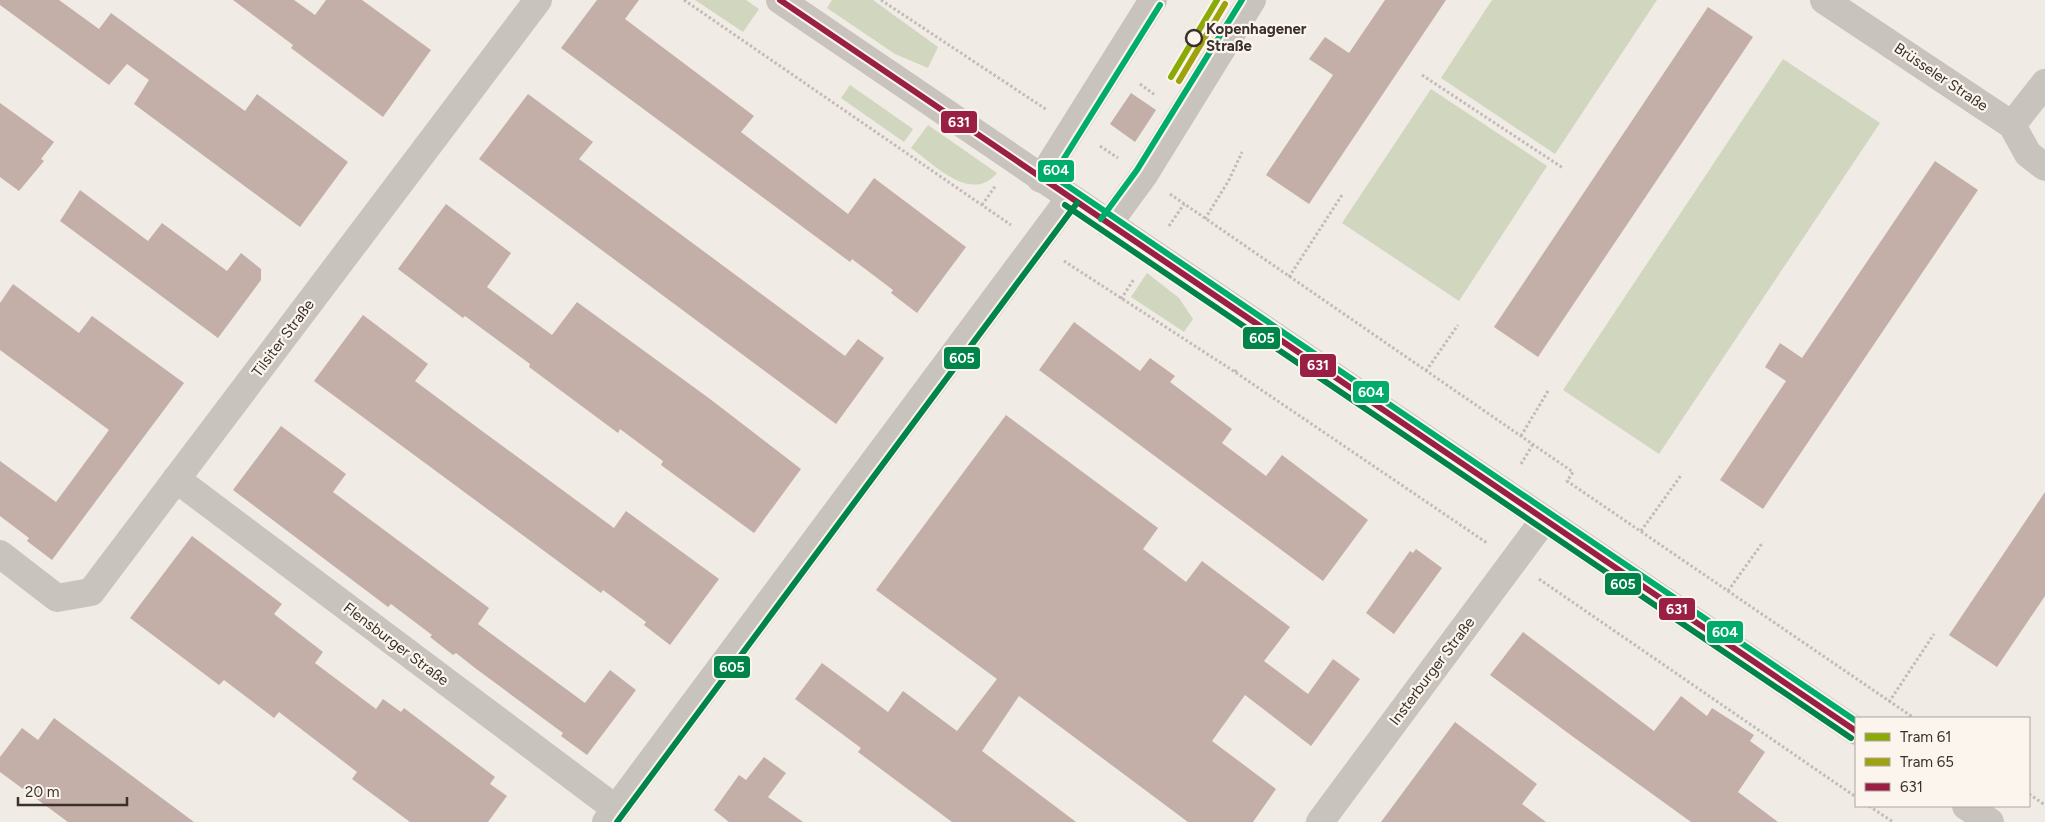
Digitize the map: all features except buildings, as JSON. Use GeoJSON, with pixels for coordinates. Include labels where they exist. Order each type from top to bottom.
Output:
{"type":"FeatureCollection","features":[{"type":"Feature","properties":{"kind":"street","name":"Tilsiter Straße"},"geometry":{"type":"LineString","coordinates":[[0,554],[57,598],[91,592],[538,0]]}},
{"type":"Feature","properties":{"kind":"street"},"geometry":{"type":"LineString","coordinates":[[780,0],[1855,730]]}},
{"type":"Feature","properties":{"kind":"street"},"geometry":{"type":"LineString","coordinates":[[1041,179],[1153,0]]}},
{"type":"Feature","properties":{"kind":"street"},"geometry":{"type":"LineString","coordinates":[[1108,224],[1144,175],[1252,0]]}},
{"type":"Feature","properties":{"kind":"street","name":"Brüsseler Straße"},"geometry":{"type":"LineString","coordinates":[[1824,0],[2012,125]]}},
{"type":"Feature","properties":{"kind":"street"},"geometry":{"type":"LineString","coordinates":[[2045,83],[2012,125],[2028,154],[2045,167]]}},
{"type":"Feature","properties":{"kind":"street","name":"Flensburger Straße"},"geometry":{"type":"LineString","coordinates":[[176,479],[611,815],[1070,198]]}},
{"type":"Feature","properties":{"kind":"street","name":"Insterburger Straße"},"geometry":{"type":"LineString","coordinates":[[1320,822],[1544,520]]}},
{"type":"Feature","properties":{"kind":"street"},"geometry":{"type":"LineString","coordinates":[[1968,807],[1990,822]]}},
{"type":"Feature","properties":{"kind":"path"},"geometry":{"type":"LineString","coordinates":[[684,0],[982,205]]}},
{"type":"Feature","properties":{"kind":"path"},"geometry":{"type":"LineString","coordinates":[[881,0],[1046,109]]}},
{"type":"Feature","properties":{"kind":"path"},"geometry":{"type":"LineString","coordinates":[[1422,75],[1563,168]]}},
{"type":"Feature","properties":{"kind":"path"},"geometry":{"type":"LineString","coordinates":[[1137,82],[1162,99]]}},
{"type":"Feature","properties":{"kind":"path"},"geometry":{"type":"LineString","coordinates":[[1098,144],[1121,160]]}},
{"type":"Feature","properties":{"kind":"path"},"geometry":{"type":"LineString","coordinates":[[1205,219],[1229,180],[1242,152]]}},
{"type":"Feature","properties":{"kind":"path"},"geometry":{"type":"LineString","coordinates":[[1170,193],[1573,472],[1567,481],[1912,717]]}},
{"type":"Feature","properties":{"kind":"path"},"geometry":{"type":"LineString","coordinates":[[1290,277],[1342,195]]}},
{"type":"Feature","properties":{"kind":"path"},"geometry":{"type":"LineString","coordinates":[[1426,371],[1458,326]]}},
{"type":"Feature","properties":{"kind":"path"},"geometry":{"type":"LineString","coordinates":[[1235,372],[1238,368]]}},
{"type":"Feature","properties":{"kind":"path"},"geometry":{"type":"LineString","coordinates":[[1521,436],[1548,391]]}},
{"type":"Feature","properties":{"kind":"path"},"geometry":{"type":"LineString","coordinates":[[1641,531],[1682,474]]}},
{"type":"Feature","properties":{"kind":"path"},"geometry":{"type":"LineString","coordinates":[[1728,591],[1764,542]]}},
{"type":"Feature","properties":{"kind":"path"},"geometry":{"type":"LineString","coordinates":[[1889,702],[1934,634]]}},
{"type":"Feature","properties":{"kind":"path"},"geometry":{"type":"LineString","coordinates":[[2030,795],[2045,805]]}},
{"type":"Feature","properties":{"kind":"path"},"geometry":{"type":"LineString","coordinates":[[1870,807],[1893,822]]}},
{"type":"Feature","properties":{"kind":"green space"},"geometry":{"type":"Polygon","coordinates":[[[695,0],[746,0],[759,9],[743,32],[695,0]]]}},
{"type":"Feature","properties":{"kind":"green space"},"geometry":{"type":"Polygon","coordinates":[[[832,0],[873,0],[938,47],[928,68],[895,54],[827,8],[832,0]]]}},
{"type":"Feature","properties":{"kind":"green space"},"geometry":{"type":"Polygon","coordinates":[[[1492,0],[1657,0],[1555,154],[1441,78],[1492,0]]]}},
{"type":"Feature","properties":{"kind":"green space"},"geometry":{"type":"Polygon","coordinates":[[[1783,59],[1880,123],[1659,454],[1563,390],[1783,59]]]}},
{"type":"Feature","properties":{"kind":"green space"},"geometry":{"type":"Polygon","coordinates":[[[850,85],[913,129],[904,142],[841,98],[850,85]]]}},
{"type":"Feature","properties":{"kind":"green space"},"geometry":{"type":"Polygon","coordinates":[[[1431,89],[1547,166],[1459,301],[1342,223],[1431,89]]]}},
{"type":"Feature","properties":{"kind":"green space"},"geometry":{"type":"Polygon","coordinates":[[[928,125],[997,173],[987,182],[976,185],[965,183],[942,172],[911,148],[928,125]]]}},
{"type":"Feature","properties":{"kind":"green space"},"geometry":{"type":"Polygon","coordinates":[[[1147,273],[1179,298],[1193,319],[1184,332],[1131,297],[1147,273]]]}},
{"type":"Feature","properties":{"kind":"tram line","name":"61"},"geometry":{"type":"LineString","coordinates":[[1171,77],[1217,0]]}},
{"type":"Feature","properties":{"kind":"tram line","name":"65"},"geometry":{"type":"LineString","coordinates":[[1179,81],[1225,4]]}},
{"type":"Feature","properties":{"kind":"transit line","name":"631"},"geometry":{"type":"LineString","coordinates":[[780,0],[1855,730]]}},
{"type":"Feature","properties":{"kind":"transit line","name":"604"},"geometry":{"type":"LineString","coordinates":[[1101,219],[1137,170],[1242,0]]}},
{"type":"Feature","properties":{"kind":"transit line","name":"604"},"geometry":{"type":"LineString","coordinates":[[1160,5],[1053,176],[1855,720]]}},
{"type":"Feature","properties":{"kind":"transit line","name":"605"},"geometry":{"type":"LineString","coordinates":[[617,822],[1077,203]]}},
{"type":"Feature","properties":{"kind":"transit line","name":"605"},"geometry":{"type":"LineString","coordinates":[[1065,205],[1851,738]]}},
{"type":"Feature","properties":{"kind":"place","name":"Kopenhagener Straße"},"geometry":{"type":"Point","coordinates":[1194,38]}}]}
